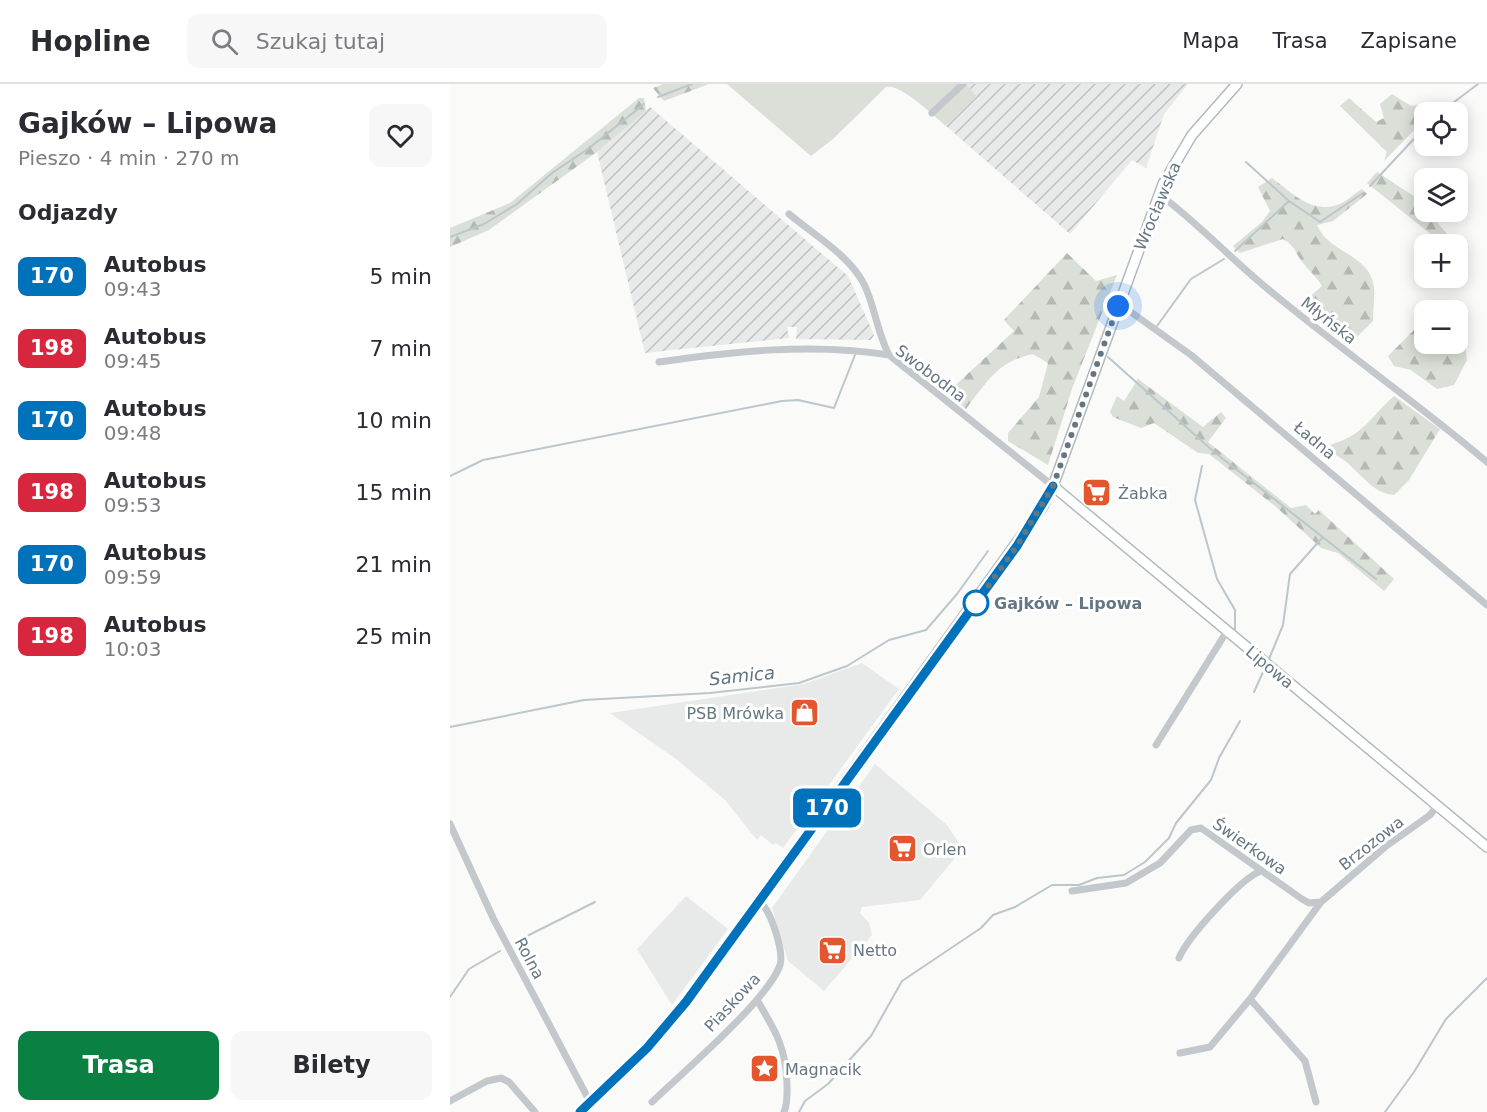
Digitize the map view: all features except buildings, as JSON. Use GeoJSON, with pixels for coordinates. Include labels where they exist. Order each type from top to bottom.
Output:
{"type":"FeatureCollection","features":[{"type":"Feature","properties":{"kind":"main road","name":"Wrocławska"},"geometry":{"type":"LineString","coordinates":[[1053,486],[1159,194],[1177,158],[1192,135],[1237,84]]}},
{"type":"Feature","properties":{"kind":"main road","name":"Lipowa"},"geometry":{"type":"LineString","coordinates":[[1053,486],[1487,847]]}},
{"type":"Feature","properties":{"kind":"main road"},"geometry":{"type":"LineString","coordinates":[[580,1112],[664,1029],[760,902],[1017,546],[1053,486]]}},
{"type":"Feature","properties":{"kind":"street"},"geometry":{"type":"LineString","coordinates":[[932,113],[963,84]]}},
{"type":"Feature","properties":{"kind":"street","name":"Młyńska"},"geometry":{"type":"LineString","coordinates":[[1159,194],[1228,251],[1268,289],[1439,421],[1487,462]]}},
{"type":"Feature","properties":{"kind":"street"},"geometry":{"type":"LineString","coordinates":[[789,214],[849,261],[863,283],[876,312],[880,339],[889,354]]}},
{"type":"Feature","properties":{"kind":"street","name":"Ładna"},"geometry":{"type":"LineString","coordinates":[[1118,306],[1128,310],[1191,355],[1487,605]]}},
{"type":"Feature","properties":{"kind":"street","name":"Swobodna"},"geometry":{"type":"LineString","coordinates":[[659,362],[753,351],[865,351],[889,354],[1053,486]]}},
{"type":"Feature","properties":{"kind":"street"},"geometry":{"type":"LineString","coordinates":[[1156,745],[1227,631]]}},
{"type":"Feature","properties":{"kind":"street","name":"Brzozowa"},"geometry":{"type":"LineString","coordinates":[[1180,1053],[1210,1047],[1250,999],[1321,902],[1347,878],[1437,806]]}},
{"type":"Feature","properties":{"kind":"street","name":"Rolna"},"geometry":{"type":"LineString","coordinates":[[450,824],[494,920],[590,1102]]}},
{"type":"Feature","properties":{"kind":"street","name":"Świerkowa"},"geometry":{"type":"LineString","coordinates":[[1072,891],[1107,888],[1142,876],[1160,863],[1195,828],[1211,832],[1261,871],[1309,903],[1321,902]]}},
{"type":"Feature","properties":{"kind":"street"},"geometry":{"type":"LineString","coordinates":[[1179,958],[1193,933],[1243,881],[1261,871]]}},
{"type":"Feature","properties":{"kind":"street","name":"Piaskowa"},"geometry":{"type":"LineString","coordinates":[[652,1102],[757,1000],[781,963],[770,912],[760,902]]}},
{"type":"Feature","properties":{"kind":"street"},"geometry":{"type":"LineString","coordinates":[[1250,999],[1305,1061],[1316,1102]]}},
{"type":"Feature","properties":{"kind":"street"},"geometry":{"type":"LineString","coordinates":[[757,1000],[783,1045],[787,1078],[784,1112]]}},
{"type":"Feature","properties":{"kind":"street"},"geometry":{"type":"LineString","coordinates":[[450,1101],[487,1081],[501,1078],[509,1082],[535,1112]]}},
{"type":"Feature","properties":{"kind":"shaded area"},"geometry":{"type":"Polygon","coordinates":[[[966,84],[1188,84],[1164,114],[1146,168],[1132,160],[1070,234],[946,126],[977,96],[966,84]]]}},
{"type":"Feature","properties":{"kind":"shaded area"},"geometry":{"type":"Polygon","coordinates":[[[650,107],[848,276],[874,335],[871,340],[796,339],[797,327],[787,327],[789,338],[645,353],[597,152],[650,107]]]}},
{"type":"Feature","properties":{"kind":"shaded area"},"geometry":{"type":"Polygon","coordinates":[[[862,663],[899,689],[783,848],[776,843],[773,845],[761,835],[757,840],[725,800],[676,759],[610,713],[804,684],[862,663]]]}},
{"type":"Feature","properties":{"kind":"shaded area"},"geometry":{"type":"Polygon","coordinates":[[[875,764],[947,825],[961,846],[959,853],[920,900],[862,907],[860,913],[869,923],[872,935],[824,991],[788,961],[772,908],[875,764]]]}},
{"type":"Feature","properties":{"kind":"shaded area"},"geometry":{"type":"Polygon","coordinates":[[[686,896],[728,929],[672,1005],[637,949],[686,896]]]}},
{"type":"Feature","properties":{"kind":"green space"},"geometry":{"type":"Polygon","coordinates":[[[663,84],[709,84],[664,101],[653,88],[663,84]]]}},
{"type":"Feature","properties":{"kind":"green space"},"geometry":{"type":"Polygon","coordinates":[[[727,84],[966,84],[977,96],[946,126],[909,95],[893,87],[886,87],[833,139],[811,156],[727,84]]]}},
{"type":"Feature","properties":{"kind":"green space"},"geometry":{"type":"Polygon","coordinates":[[[1392,94],[1414,106],[1414,130],[1384,161],[1387,152],[1340,106],[1349,98],[1376,122],[1384,118],[1380,104],[1392,94]]]}},
{"type":"Feature","properties":{"kind":"green space"},"geometry":{"type":"Polygon","coordinates":[[[639,98],[644,98],[646,111],[597,152],[489,230],[450,247],[450,228],[510,203],[639,98]]]}},
{"type":"Feature","properties":{"kind":"green space"},"geometry":{"type":"Polygon","coordinates":[[[1377,172],[1414,196],[1414,221],[1367,183],[1377,172]]]}},
{"type":"Feature","properties":{"kind":"green space"},"geometry":{"type":"Polygon","coordinates":[[[1272,178],[1304,201],[1322,207],[1342,203],[1362,189],[1367,194],[1333,221],[1317,225],[1330,242],[1357,260],[1371,276],[1374,287],[1373,321],[1355,339],[1340,339],[1305,308],[1306,300],[1322,286],[1287,242],[1283,239],[1240,253],[1233,246],[1262,222],[1270,211],[1258,187],[1272,178]]]}},
{"type":"Feature","properties":{"kind":"green space"},"geometry":{"type":"Polygon","coordinates":[[[1416,222],[1437,222],[1447,234],[1431,234],[1416,222]]]}},
{"type":"Feature","properties":{"kind":"green space"},"geometry":{"type":"Polygon","coordinates":[[[1067,253],[1096,281],[1117,275],[1073,386],[1048,465],[1008,441],[1008,433],[1039,397],[1048,363],[1033,354],[1021,357],[1002,367],[966,409],[947,393],[1014,331],[1004,320],[1067,253]]]}},
{"type":"Feature","properties":{"kind":"green space"},"geometry":{"type":"Polygon","coordinates":[[[1414,330],[1414,354],[1466,354],[1467,360],[1454,385],[1437,389],[1411,370],[1394,366],[1388,356],[1414,330]]]}},
{"type":"Feature","properties":{"kind":"green space"},"geometry":{"type":"Polygon","coordinates":[[[1138,379],[1203,427],[1221,412],[1226,418],[1208,442],[1291,508],[1306,505],[1315,514],[1319,510],[1394,579],[1384,591],[1338,553],[1321,548],[1275,506],[1209,454],[1198,453],[1154,423],[1141,428],[1113,417],[1110,412],[1117,396],[1124,401],[1138,379]]]}},
{"type":"Feature","properties":{"kind":"green space"},"geometry":{"type":"Polygon","coordinates":[[[1394,396],[1440,429],[1409,480],[1394,495],[1375,488],[1336,455],[1327,452],[1332,444],[1360,430],[1394,396]]]}},
{"type":"Feature","properties":{"kind":"waterway"},"geometry":{"type":"LineString","coordinates":[[658,97],[692,84]]}},
{"type":"Feature","properties":{"kind":"waterway"},"geometry":{"type":"LineString","coordinates":[[1454,102],[1478,84]]}},
{"type":"Feature","properties":{"kind":"waterway"},"geometry":{"type":"LineString","coordinates":[[450,237],[484,224],[517,204],[552,173],[588,149],[644,104]]}},
{"type":"Feature","properties":{"kind":"waterway"},"geometry":{"type":"LineString","coordinates":[[1370,186],[1414,139]]}},
{"type":"Feature","properties":{"kind":"waterway"},"geometry":{"type":"LineString","coordinates":[[1246,162],[1289,201],[1320,222],[1363,193]]}},
{"type":"Feature","properties":{"kind":"waterway"},"geometry":{"type":"LineString","coordinates":[[1235,251],[1289,201]]}},
{"type":"Feature","properties":{"kind":"waterway"},"geometry":{"type":"LineString","coordinates":[[1157,326],[1191,279],[1224,259]]}},
{"type":"Feature","properties":{"kind":"waterway"},"geometry":{"type":"LineString","coordinates":[[450,476],[483,460],[782,401],[798,400],[834,408],[855,355]]}},
{"type":"Feature","properties":{"kind":"waterway"},"geometry":{"type":"LineString","coordinates":[[1108,357],[1213,451],[1376,579]]}},
{"type":"Feature","properties":{"kind":"waterway"},"geometry":{"type":"LineString","coordinates":[[1202,466],[1195,500],[1217,579],[1235,610],[1235,629]]}},
{"type":"Feature","properties":{"kind":"waterway"},"geometry":{"type":"LineString","coordinates":[[1269,659],[1283,625],[1290,574],[1322,538]]}},
{"type":"Feature","properties":{"kind":"waterway","name":"Samica"},"geometry":{"type":"LineString","coordinates":[[450,727],[584,700],[710,693],[799,683],[847,666],[889,640],[926,630],[957,594],[988,551]]}},
{"type":"Feature","properties":{"kind":"waterway"},"geometry":{"type":"LineString","coordinates":[[1254,692],[1263,672]]}},
{"type":"Feature","properties":{"kind":"waterway"},"geometry":{"type":"LineString","coordinates":[[799,1112],[805,1101],[828,1084],[871,1036],[902,981],[981,928],[993,915],[1015,907],[1052,885],[1079,885],[1097,878],[1124,875],[1145,862],[1169,838],[1176,823],[1211,780],[1219,758],[1240,721]]}},
{"type":"Feature","properties":{"kind":"waterway"},"geometry":{"type":"LineString","coordinates":[[515,942],[595,902]]}},
{"type":"Feature","properties":{"kind":"waterway"},"geometry":{"type":"LineString","coordinates":[[450,997],[469,969],[500,951]]}},
{"type":"Feature","properties":{"kind":"waterway"},"geometry":{"type":"LineString","coordinates":[[1385,1112],[1414,1072],[1446,1019],[1487,978]]}},
{"type":"Feature","properties":{"kind":"bus line","name":"170"},"geometry":{"type":"LineString","coordinates":[[580,1112],[647,1048],[686,1002],[1017,546],[1053,486]]}},
{"type":"Feature","properties":{"kind":"place","name":"Żabka"},"geometry":{"type":"Point","coordinates":[1097,493]}},
{"type":"Feature","properties":{"kind":"place","name":"Gajków – Lipowa"},"geometry":{"type":"Point","coordinates":[976,603]}},
{"type":"Feature","properties":{"kind":"place","name":"PSB Mrówka"},"geometry":{"type":"Point","coordinates":[805,713]}},
{"type":"Feature","properties":{"kind":"place","name":"Orlen"},"geometry":{"type":"Point","coordinates":[902,849]}},
{"type":"Feature","properties":{"kind":"place","name":"Netto"},"geometry":{"type":"Point","coordinates":[832,950]}},
{"type":"Feature","properties":{"kind":"place","name":"Magnacik"},"geometry":{"type":"Point","coordinates":[764,1069]}},
{"type":"Feature","properties":{"kind":"route"},"geometry":{"type":"LineString","coordinates":[[976,603],[1017,546],[1053,486],[1118,306]]}}]}
